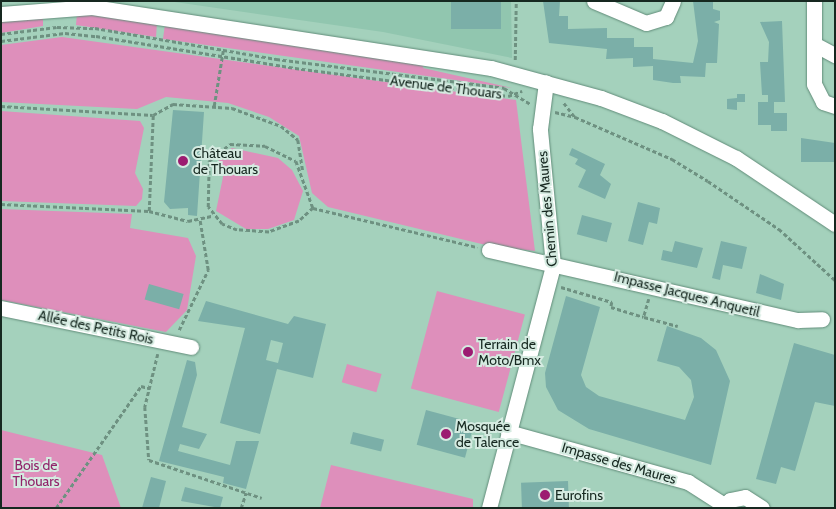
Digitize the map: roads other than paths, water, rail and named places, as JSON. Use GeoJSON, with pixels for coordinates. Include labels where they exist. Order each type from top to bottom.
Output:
{"type":"FeatureCollection","features":[{"type":"Feature","properties":{"kind":"street"},"geometry":{"type":"LineString","coordinates":[[594,1],[646,23],[666,17],[673,1]]}},
{"type":"Feature","properties":{"kind":"street"},"geometry":{"type":"LineString","coordinates":[[814,1],[816,95],[835,106]]}},
{"type":"Feature","properties":{"kind":"street","name":"Avenue de Thouars"},"geometry":{"type":"LineString","coordinates":[[1,14],[60,4],[380,48],[543,94],[662,121],[736,158],[835,224]]}},
{"type":"Feature","properties":{"kind":"street"},"geometry":{"type":"LineString","coordinates":[[814,44],[835,55]]}},
{"type":"Feature","properties":{"kind":"street","name":"Chemin des Maures"},"geometry":{"type":"LineString","coordinates":[[489,508],[508,432],[550,284],[553,264],[543,94]]}},
{"type":"Feature","properties":{"kind":"street","name":"Impasse Jacques Anquetil"},"geometry":{"type":"LineString","coordinates":[[488,250],[653,285],[798,320],[822,319]]}},
{"type":"Feature","properties":{"kind":"street","name":"Allée des Petits Rois"},"geometry":{"type":"LineString","coordinates":[[1,308],[191,346]]}},
{"type":"Feature","properties":{"kind":"street","name":"Impasse des Maures"},"geometry":{"type":"LineString","coordinates":[[508,432],[688,482],[723,507],[745,497],[762,508]]}},
{"type":"Feature","properties":{"kind":"place","name":"Château de Thouars"},"geometry":{"type":"Point","coordinates":[183,161]}},
{"type":"Feature","properties":{"kind":"place","name":"Terrain de Moto/Bmx"},"geometry":{"type":"Point","coordinates":[468,352]}},
{"type":"Feature","properties":{"kind":"place","name":"Mosquée de Talence"},"geometry":{"type":"Point","coordinates":[446,434]}},
{"type":"Feature","properties":{"kind":"place","name":"Eurofins"},"geometry":{"type":"Point","coordinates":[545,495]}},
{"type":"Feature","properties":{"kind":"park label","name":"Bois de Thouars"},"geometry":{"type":"Point","coordinates":[36,474]}}]}
